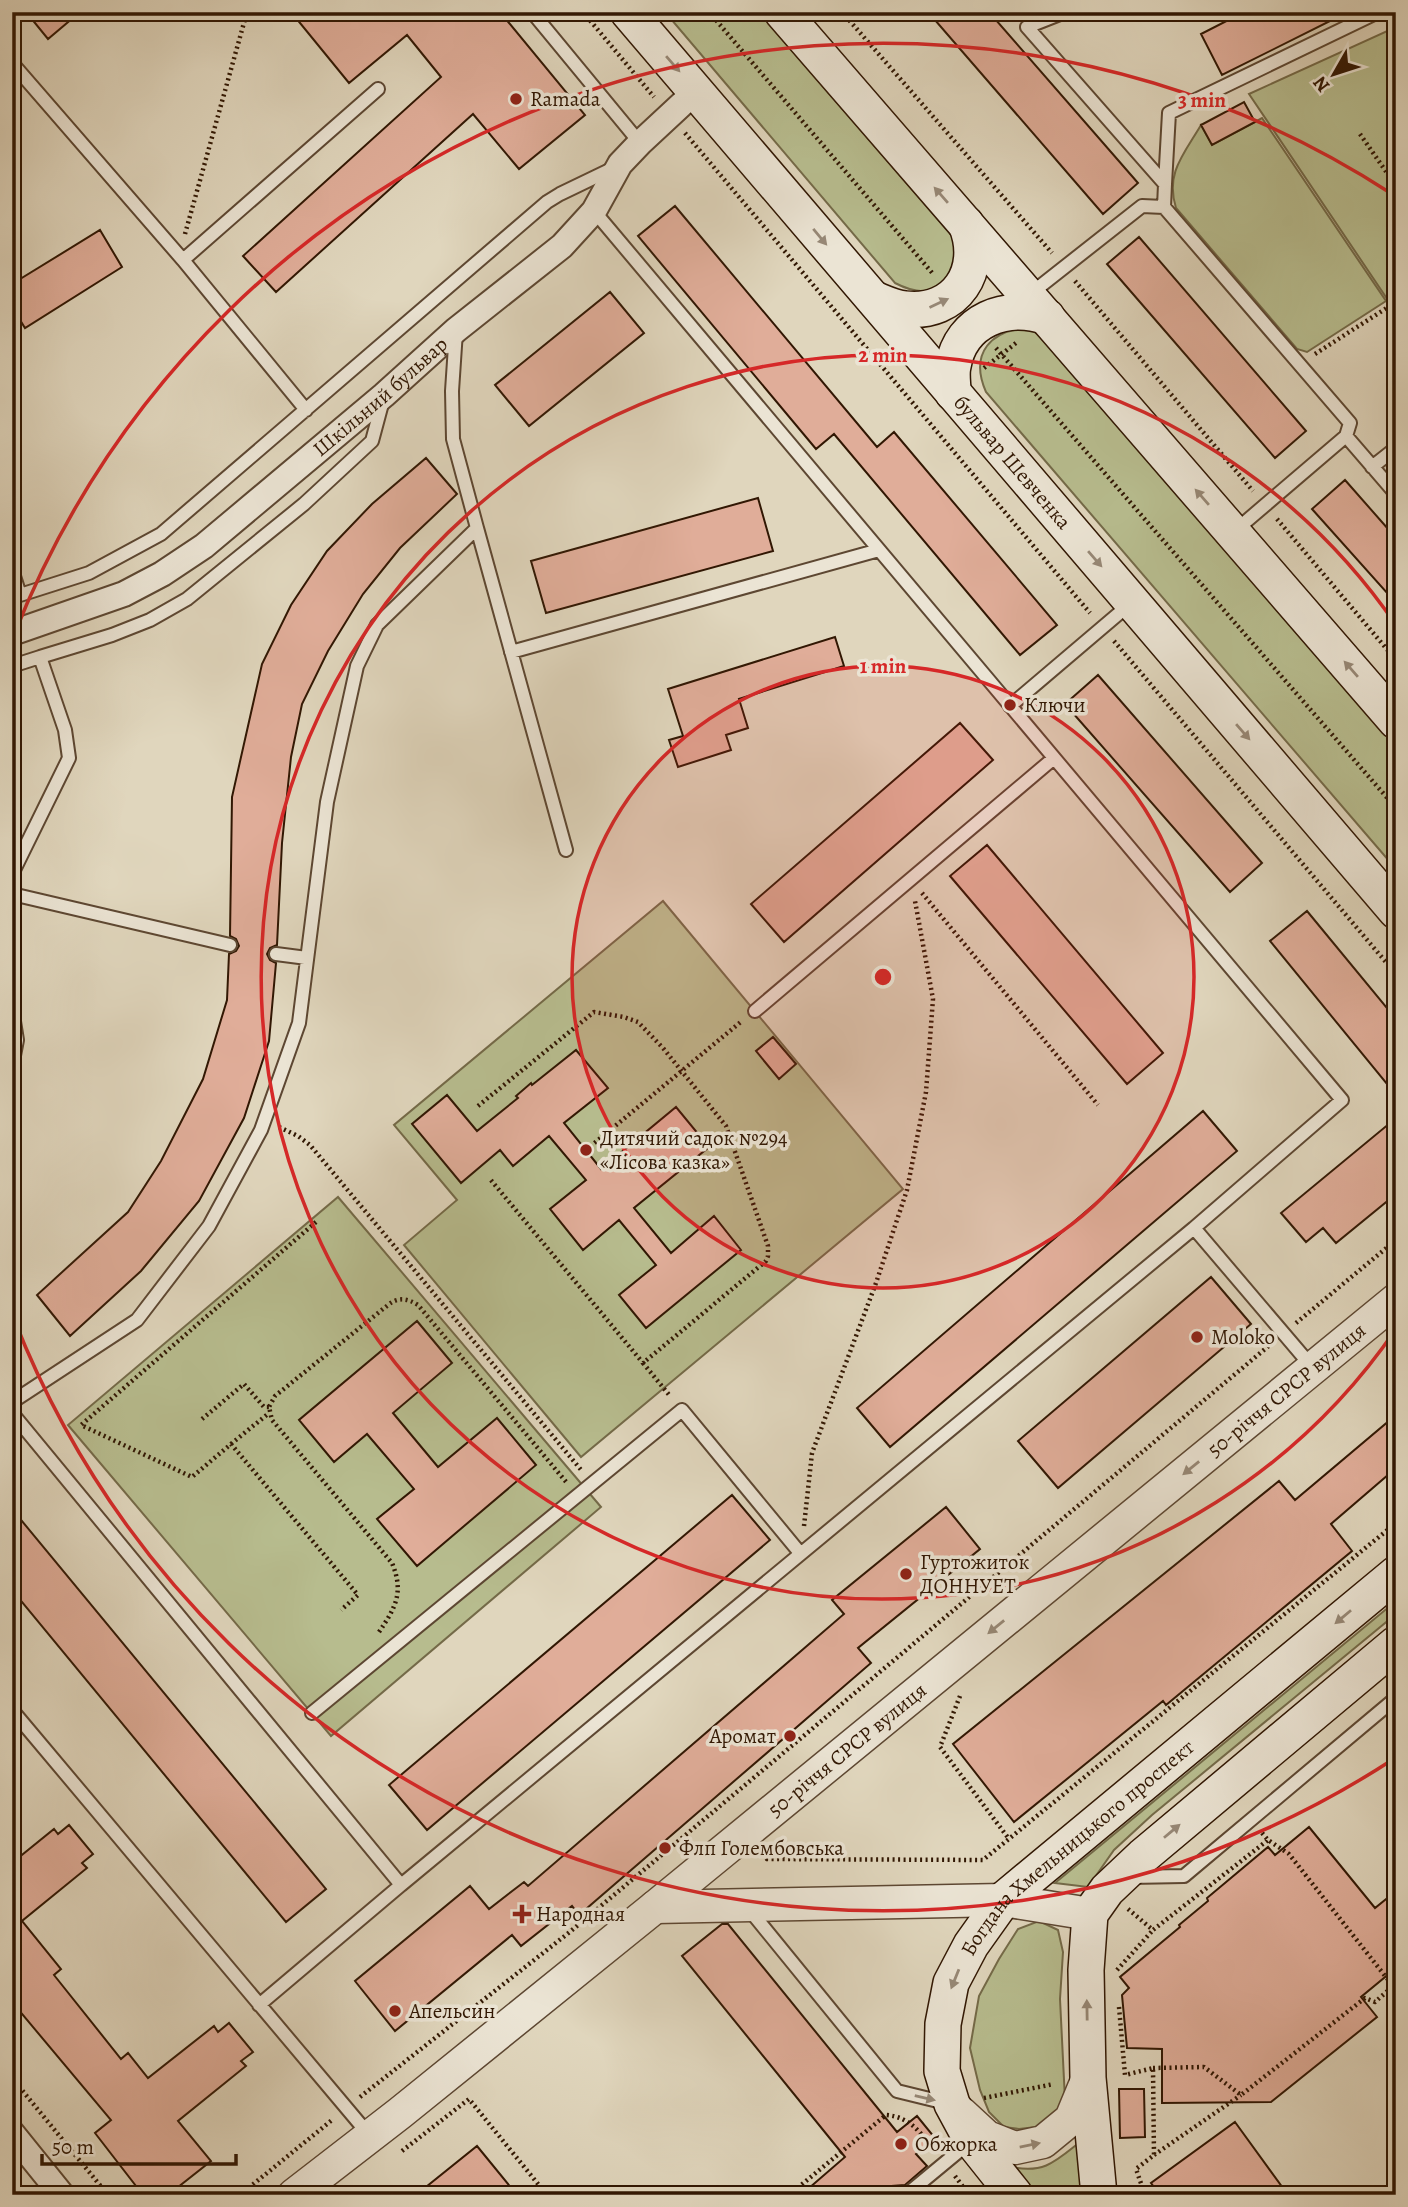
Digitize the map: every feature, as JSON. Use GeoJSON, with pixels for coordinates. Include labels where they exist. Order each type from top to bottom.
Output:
{"type":"FeatureCollection","features":[{"type":"Feature","properties":{"kind":"main road","name":"бульвар Шевченка"},"geometry":{"type":"LineString","coordinates":[[628,12],[1396,911]]}},
{"type":"Feature","properties":{"kind":"main road"},"geometry":{"type":"LineString","coordinates":[[782,12],[966,224],[1033,316],[1233,533],[1396,721]]}},
{"type":"Feature","properties":{"kind":"main road"},"geometry":{"type":"LineString","coordinates":[[874,299],[904,309],[925,309],[952,296],[969,277],[971,268],[973,240],[966,224]]}},
{"type":"Feature","properties":{"kind":"main road"},"geometry":{"type":"LineString","coordinates":[[953,393],[952,368],[957,351],[976,325],[992,317],[1016,311],[1030,311],[1033,316]]}},
{"type":"Feature","properties":{"kind":"main road","name":"Богдана Хмельницького проспект"},"geometry":{"type":"LineString","coordinates":[[1015,2195],[972,2141],[953,2104],[942,2071],[943,2024],[951,1983],[971,1945],[1003,1900],[1396,1574]]}},
{"type":"Feature","properties":{"kind":"main road"},"geometry":{"type":"LineString","coordinates":[[1099,2195],[1088,2078],[1086,1970],[1090,1914],[1119,1877],[1396,1644]]}},
{"type":"Feature","properties":{"kind":"street","name":"Шкільний бульвар"},"geometry":{"type":"LineString","coordinates":[[12,633],[124,594],[162,574],[204,546],[384,395],[456,330],[562,246],[594,211],[620,164],[696,91]]}},
{"type":"Feature","properties":{"kind":"street","name":"50-річчя СРСР вулиця"},"geometry":{"type":"LineString","coordinates":[[294,2195],[655,1907],[1396,1300]]}},
{"type":"Feature","properties":{"kind":"street"},"geometry":{"type":"LineString","coordinates":[[655,1907],[1003,1900],[1090,1914]]}},
{"type":"Feature","properties":{"kind":"street"},"geometry":{"type":"LineString","coordinates":[[953,2104],[987,2137],[1015,2148],[1043,2142],[1071,2119],[1088,2078]]}},
{"type":"Feature","properties":{"kind":"street"},"geometry":{"type":"LineString","coordinates":[[12,2133],[62,2195]]}},
{"type":"Feature","properties":{"kind":"lane"},"geometry":{"type":"LineString","coordinates":[[532,12],[640,143]]}},
{"type":"Feature","properties":{"kind":"lane"},"geometry":{"type":"LineString","coordinates":[[1065,12],[1027,27],[1166,184]]}},
{"type":"Feature","properties":{"kind":"lane"},"geometry":{"type":"LineString","coordinates":[[1233,533],[1346,436],[1350,423],[1164,207],[1169,113],[1378,12]]}},
{"type":"Feature","properties":{"kind":"lane"},"geometry":{"type":"LineString","coordinates":[[12,63],[181,258],[306,410]]}},
{"type":"Feature","properties":{"kind":"lane"},"geometry":{"type":"LineString","coordinates":[[181,258],[378,89]]}},
{"type":"Feature","properties":{"kind":"lane"},"geometry":{"type":"LineString","coordinates":[[12,570],[16,596],[89,573],[161,534],[547,202],[620,164]]}},
{"type":"Feature","properties":{"kind":"lane"},"geometry":{"type":"LineString","coordinates":[[1033,316],[1064,268],[1142,206],[1164,207]]}},
{"type":"Feature","properties":{"kind":"lane"},"geometry":{"type":"LineString","coordinates":[[258,2005],[1194,1228],[1342,1100],[594,211]]}},
{"type":"Feature","properties":{"kind":"lane"},"geometry":{"type":"LineString","coordinates":[[456,330],[452,391],[453,439],[566,850]]}},
{"type":"Feature","properties":{"kind":"lane"},"geometry":{"type":"LineString","coordinates":[[12,666],[124,630],[150,620],[187,599],[304,504],[372,441],[384,395]]}},
{"type":"Feature","properties":{"kind":"lane"},"geometry":{"type":"LineString","coordinates":[[1346,436],[1396,494]]}},
{"type":"Feature","properties":{"kind":"lane"},"geometry":{"type":"LineString","coordinates":[[1373,467],[1396,448]]}},
{"type":"Feature","properties":{"kind":"lane"},"geometry":{"type":"LineString","coordinates":[[12,1402],[137,1320],[209,1226],[264,1121],[299,1023],[327,802],[357,666],[377,625],[477,528]]}},
{"type":"Feature","properties":{"kind":"lane"},"geometry":{"type":"LineString","coordinates":[[511,652],[879,550]]}},
{"type":"Feature","properties":{"kind":"lane"},"geometry":{"type":"LineString","coordinates":[[1010,706],[1132,602]]}},
{"type":"Feature","properties":{"kind":"lane"},"geometry":{"type":"LineString","coordinates":[[12,874],[69,758],[65,730],[40,657]]}},
{"type":"Feature","properties":{"kind":"lane"},"geometry":{"type":"LineString","coordinates":[[755,1010],[1054,758]]}},
{"type":"Feature","properties":{"kind":"lane"},"geometry":{"type":"LineString","coordinates":[[12,894],[230,946]]}},
{"type":"Feature","properties":{"kind":"lane"},"geometry":{"type":"LineString","coordinates":[[276,954],[307,958]]}},
{"type":"Feature","properties":{"kind":"lane"},"geometry":{"type":"LineString","coordinates":[[12,1009],[17,1040],[12,1066]]}},
{"type":"Feature","properties":{"kind":"lane"},"geometry":{"type":"LineString","coordinates":[[1194,1228],[1313,1368]]}},
{"type":"Feature","properties":{"kind":"lane"},"geometry":{"type":"LineString","coordinates":[[312,1713],[682,1410],[800,1553]]}},
{"type":"Feature","properties":{"kind":"lane"},"geometry":{"type":"LineString","coordinates":[[12,1413],[401,1885]]}},
{"type":"Feature","properties":{"kind":"lane"},"geometry":{"type":"LineString","coordinates":[[1119,1877],[1184,1876],[1396,1698]]}},
{"type":"Feature","properties":{"kind":"lane"},"geometry":{"type":"LineString","coordinates":[[12,1710],[370,2137]]}},
{"type":"Feature","properties":{"kind":"lane"},"geometry":{"type":"LineString","coordinates":[[746,1905],[897,2091],[953,2104]]}},
{"type":"Feature","properties":{"kind":"lane"},"geometry":{"type":"LineString","coordinates":[[906,2195],[972,2141]]}},
{"type":"Feature","properties":{"kind":"path"},"geometry":{"type":"LineString","coordinates":[[181,258],[247,12]]}},
{"type":"Feature","properties":{"kind":"path"},"geometry":{"type":"LineString","coordinates":[[583,12],[1396,974]]}},
{"type":"Feature","properties":{"kind":"path"},"geometry":{"type":"LineString","coordinates":[[709,12],[952,296]]}},
{"type":"Feature","properties":{"kind":"path"},"geometry":{"type":"LineString","coordinates":[[842,12],[1064,268],[1396,660]]}},
{"type":"Feature","properties":{"kind":"path"},"geometry":{"type":"LineString","coordinates":[[1360,134],[1396,186]]}},
{"type":"Feature","properties":{"kind":"path"},"geometry":{"type":"LineString","coordinates":[[1299,364],[1396,302]]}},
{"type":"Feature","properties":{"kind":"path"},"geometry":{"type":"LineString","coordinates":[[984,369],[1002,354],[1033,316]]}},
{"type":"Feature","properties":{"kind":"path"},"geometry":{"type":"LineString","coordinates":[[976,325],[1396,808]]}},
{"type":"Feature","properties":{"kind":"path"},"geometry":{"type":"LineString","coordinates":[[911,879],[1098,1105]]}},
{"type":"Feature","properties":{"kind":"path"},"geometry":{"type":"LineString","coordinates":[[800,1553],[812,1453],[876,1283],[907,1190],[926,1092],[933,999],[911,879]]}},
{"type":"Feature","properties":{"kind":"path"},"geometry":{"type":"LineString","coordinates":[[586,1150],[755,1010]]}},
{"type":"Feature","properties":{"kind":"path"},"geometry":{"type":"LineString","coordinates":[[478,1106],[594,1012],[624,1017],[638,1023],[726,1126],[768,1246],[768,1256],[766,1261],[643,1363]]}},
{"type":"Feature","properties":{"kind":"path"},"geometry":{"type":"LineString","coordinates":[[264,1121],[298,1136],[310,1145],[592,1482]]}},
{"type":"Feature","properties":{"kind":"path"},"geometry":{"type":"LineString","coordinates":[[490,1179],[664,1388]]}},
{"type":"Feature","properties":{"kind":"path"},"geometry":{"type":"LineString","coordinates":[[269,1413],[192,1477],[81,1425],[316,1222]]}},
{"type":"Feature","properties":{"kind":"path"},"geometry":{"type":"LineString","coordinates":[[240,2195],[571,1931],[1396,1240]]}},
{"type":"Feature","properties":{"kind":"path"},"geometry":{"type":"LineString","coordinates":[[372,1643],[388,1620],[399,1592],[398,1578],[392,1563],[272,1420],[269,1406],[275,1396],[395,1300],[411,1301],[418,1305],[577,1494]]}},
{"type":"Feature","properties":{"kind":"path"},"geometry":{"type":"LineString","coordinates":[[202,1419],[244,1384],[264,1407],[269,1406]]}},
{"type":"Feature","properties":{"kind":"path"},"geometry":{"type":"LineString","coordinates":[[231,1444],[358,1595],[341,1610]]}},
{"type":"Feature","properties":{"kind":"path"},"geometry":{"type":"LineString","coordinates":[[768,1859],[983,1860],[1396,1523]]}},
{"type":"Feature","properties":{"kind":"path"},"geometry":{"type":"LineString","coordinates":[[960,1696],[940,1748],[1009,1839]]}},
{"type":"Feature","properties":{"kind":"path"},"geometry":{"type":"LineString","coordinates":[[1251,1820],[1268,1840],[1289,1854],[1393,1986],[1394,1999]]}},
{"type":"Feature","properties":{"kind":"path"},"geometry":{"type":"LineString","coordinates":[[1118,1983],[1117,1969],[1153,1930]]}},
{"type":"Feature","properties":{"kind":"path"},"geometry":{"type":"LineString","coordinates":[[1145,2195],[1136,2168],[1241,2095],[1365,1998],[1375,2002],[1393,1986]]}},
{"type":"Feature","properties":{"kind":"path"},"geometry":{"type":"LineString","coordinates":[[1119,1996],[1125,2076]]}},
{"type":"Feature","properties":{"kind":"path"},"geometry":{"type":"LineString","coordinates":[[913,2124],[953,2104],[1088,2078],[1125,2076],[1153,2068],[1204,2067],[1241,2095]]}},
{"type":"Feature","properties":{"kind":"path"},"geometry":{"type":"LineString","coordinates":[[1153,2068],[1154,2155]]}},
{"type":"Feature","properties":{"kind":"path"},"geometry":{"type":"LineString","coordinates":[[12,2078],[108,2195]]}},
{"type":"Feature","properties":{"kind":"path"},"geometry":{"type":"LineString","coordinates":[[398,2154],[469,2099],[547,2195]]}},
{"type":"Feature","properties":{"kind":"path"},"geometry":{"type":"LineString","coordinates":[[789,2195],[886,2115],[897,2116],[913,2124],[945,2163]]}},
{"type":"Feature","properties":{"kind":"green space"},"geometry":{"type":"Polygon","coordinates":[[[665,12],[759,12],[953,237],[953,265],[943,284],[923,291],[895,283],[665,12]]]}},
{"type":"Feature","properties":{"kind":"green space"},"geometry":{"type":"Polygon","coordinates":[[[1396,27],[1396,312],[1249,94],[1396,27]]]}},
{"type":"Feature","properties":{"kind":"green space"},"geometry":{"type":"Polygon","coordinates":[[[1262,118],[1386,301],[1307,352],[1297,349],[1176,208],[1173,196],[1178,164],[1201,125],[1212,145],[1262,118]]]}},
{"type":"Feature","properties":{"kind":"green space"},"geometry":{"type":"Polygon","coordinates":[[[1031,328],[1396,746],[1396,869],[986,392],[980,366],[987,346],[1005,333],[1031,328]]]}},
{"type":"Feature","properties":{"kind":"green space"},"geometry":{"type":"Polygon","coordinates":[[[663,901],[903,1189],[581,1457],[404,1245],[457,1200],[394,1125],[663,901]]]}},
{"type":"Feature","properties":{"kind":"green space"},"geometry":{"type":"Polygon","coordinates":[[[338,1197],[601,1507],[331,1736],[68,1425],[338,1197]]]}},
{"type":"Feature","properties":{"kind":"green space"},"geometry":{"type":"Polygon","coordinates":[[[1396,1601],[1396,1614],[1152,1815],[1114,1850],[1088,1887],[1055,1883],[1396,1601]]]}},
{"type":"Feature","properties":{"kind":"green space"},"geometry":{"type":"Polygon","coordinates":[[[1039,1921],[1058,1930],[1063,1952],[1060,1999],[1065,2100],[1057,2113],[1036,2127],[1019,2129],[1004,2127],[989,2112],[980,2090],[970,2048],[979,1996],[999,1959],[1018,1929],[1039,1921]]]}},
{"type":"Feature","properties":{"kind":"green space"},"geometry":{"type":"Polygon","coordinates":[[[1080,2142],[1084,2195],[1032,2195],[1012,2167],[1041,2167],[1056,2160],[1080,2142]]]}},
{"type":"Feature","properties":{"kind":"building"},"geometry":{"type":"Polygon","coordinates":[[[26,12],[80,12],[48,39],[26,12]]]}},
{"type":"Feature","properties":{"kind":"building"},"geometry":{"type":"Polygon","coordinates":[[[291,12],[500,12],[585,115],[519,169],[473,114],[276,292],[243,256],[441,77],[407,35],[349,83],[291,12]]]}},
{"type":"Feature","properties":{"kind":"building"},"geometry":{"type":"Polygon","coordinates":[[[928,12],[989,12],[1138,183],[1103,214],[928,12]]]}},
{"type":"Feature","properties":{"kind":"building"},"geometry":{"type":"Polygon","coordinates":[[[1244,12],[1348,12],[1222,75],[1201,34],[1244,12]]]}},
{"type":"Feature","properties":{"kind":"building"},"geometry":{"type":"Polygon","coordinates":[[[1244,102],[1255,122],[1212,145],[1201,125],[1244,102]]]}},
{"type":"Feature","properties":{"kind":"building"},"geometry":{"type":"Polygon","coordinates":[[[675,206],[877,447],[894,432],[1057,625],[1020,655],[834,434],[816,449],[638,236],[675,206]]]}},
{"type":"Feature","properties":{"kind":"building"},"geometry":{"type":"Polygon","coordinates":[[[100,230],[122,267],[25,328],[12,307],[12,284],[100,230]]]}},
{"type":"Feature","properties":{"kind":"building"},"geometry":{"type":"Polygon","coordinates":[[[1139,237],[1306,431],[1275,458],[1107,264],[1139,237]]]}},
{"type":"Feature","properties":{"kind":"building"},"geometry":{"type":"Polygon","coordinates":[[[610,292],[644,333],[529,426],[495,385],[610,292]]]}},
{"type":"Feature","properties":{"kind":"building"},"geometry":{"type":"Polygon","coordinates":[[[426,458],[457,494],[400,548],[363,594],[328,651],[302,704],[291,757],[282,843],[277,945],[270,948],[267,954],[270,960],[276,963],[269,1041],[244,1118],[199,1201],[141,1271],[70,1336],[37,1295],[128,1212],[161,1161],[203,1079],[227,1000],[229,954],[239,946],[236,939],[230,936],[232,797],[262,664],[291,605],[327,551],[372,504],[426,458]]]}},
{"type":"Feature","properties":{"kind":"building"},"geometry":{"type":"Polygon","coordinates":[[[1345,480],[1396,538],[1396,603],[1312,509],[1345,480]]]}},
{"type":"Feature","properties":{"kind":"building"},"geometry":{"type":"Polygon","coordinates":[[[758,498],[773,551],[546,613],[531,561],[758,498]]]}},
{"type":"Feature","properties":{"kind":"building"},"geometry":{"type":"Polygon","coordinates":[[[835,637],[844,666],[739,699],[748,728],[726,735],[731,750],[678,767],[669,740],[683,736],[668,689],[835,637]]]}},
{"type":"Feature","properties":{"kind":"building"},"geometry":{"type":"Polygon","coordinates":[[[1098,675],[1262,863],[1230,892],[1065,704],[1098,675]]]}},
{"type":"Feature","properties":{"kind":"building"},"geometry":{"type":"Polygon","coordinates":[[[960,723],[993,760],[784,942],[751,904],[960,723]]]}},
{"type":"Feature","properties":{"kind":"building"},"geometry":{"type":"Polygon","coordinates":[[[987,845],[1163,1053],[1127,1084],[950,876],[987,845]]]}},
{"type":"Feature","properties":{"kind":"building"},"geometry":{"type":"Polygon","coordinates":[[[1307,911],[1396,1019],[1396,1095],[1270,941],[1307,911]]]}},
{"type":"Feature","properties":{"kind":"building"},"geometry":{"type":"Polygon","coordinates":[[[773,1037],[796,1064],[779,1079],[756,1051],[773,1037]]]}},
{"type":"Feature","properties":{"kind":"building"},"geometry":{"type":"Polygon","coordinates":[[[576,1050],[608,1088],[564,1123],[601,1169],[676,1107],[709,1147],[634,1208],[671,1253],[714,1216],[741,1250],[646,1328],[619,1295],[656,1265],[619,1220],[583,1250],[550,1209],[586,1180],[549,1136],[513,1166],[500,1150],[461,1183],[412,1124],[447,1095],[477,1131],[518,1098],[516,1096],[531,1083],[532,1085],[576,1050]]]}},
{"type":"Feature","properties":{"kind":"building"},"geometry":{"type":"Polygon","coordinates":[[[1203,1111],[1237,1151],[890,1447],[857,1408],[1203,1111]]]}},
{"type":"Feature","properties":{"kind":"building"},"geometry":{"type":"Polygon","coordinates":[[[1396,1118],[1396,1194],[1336,1243],[1323,1228],[1306,1242],[1281,1213],[1396,1118]]]}},
{"type":"Feature","properties":{"kind":"building"},"geometry":{"type":"Polygon","coordinates":[[[1211,1277],[1251,1324],[1058,1488],[1018,1441],[1211,1277]]]}},
{"type":"Feature","properties":{"kind":"building"},"geometry":{"type":"Polygon","coordinates":[[[417,1321],[452,1363],[393,1413],[438,1467],[497,1418],[536,1465],[417,1566],[377,1519],[414,1489],[367,1434],[334,1462],[299,1420],[417,1321]]]}},
{"type":"Feature","properties":{"kind":"building"},"geometry":{"type":"Polygon","coordinates":[[[1396,1415],[1396,1468],[1331,1524],[1352,1551],[1166,1705],[1163,1701],[1014,1822],[953,1744],[1279,1481],[1295,1500],[1396,1415]]]}},
{"type":"Feature","properties":{"kind":"building"},"geometry":{"type":"Polygon","coordinates":[[[732,1495],[770,1540],[427,1830],[389,1785],[732,1495]]]}},
{"type":"Feature","properties":{"kind":"building"},"geometry":{"type":"Polygon","coordinates":[[[946,1507],[980,1549],[858,1648],[871,1663],[579,1915],[572,1906],[521,1946],[512,1935],[395,2031],[355,1981],[470,1886],[489,1909],[524,1882],[528,1886],[844,1614],[832,1600],[946,1507]]]}},
{"type":"Feature","properties":{"kind":"building"},"geometry":{"type":"Polygon","coordinates":[[[12,1509],[326,1889],[286,1922],[12,1590],[12,1509]]]}},
{"type":"Feature","properties":{"kind":"building"},"geometry":{"type":"Polygon","coordinates":[[[69,1825],[93,1854],[82,1863],[87,1868],[22,1921],[61,1969],[54,1975],[121,2059],[128,2053],[148,2078],[214,2026],[218,2032],[229,2023],[253,2052],[241,2061],[246,2066],[178,2121],[211,2161],[168,2195],[143,2195],[95,2133],[111,2120],[12,2002],[12,1863],[54,1829],[58,1834],[69,1825]]]}},
{"type":"Feature","properties":{"kind":"building"},"geometry":{"type":"Polygon","coordinates":[[[1309,1827],[1375,1908],[1396,1891],[1396,1968],[1361,1997],[1377,2017],[1271,2102],[1162,2103],[1162,2049],[1127,2048],[1122,1995],[1129,1988],[1120,1977],[1268,1847],[1275,1855],[1309,1827]]]}},
{"type":"Feature","properties":{"kind":"building"},"geometry":{"type":"Polygon","coordinates":[[[722,1924],[728,1924],[897,2132],[917,2116],[935,2138],[916,2154],[927,2166],[905,2185],[864,2188],[856,2195],[801,2195],[845,2157],[682,1956],[722,1924]]]}},
{"type":"Feature","properties":{"kind":"building"},"geometry":{"type":"Polygon","coordinates":[[[1119,2089],[1144,2089],[1145,2137],[1120,2138],[1119,2089]]]}},
{"type":"Feature","properties":{"kind":"building"},"geometry":{"type":"Polygon","coordinates":[[[1235,2122],[1288,2195],[1160,2195],[1151,2183],[1235,2122]]]}},
{"type":"Feature","properties":{"kind":"building"},"geometry":{"type":"Polygon","coordinates":[[[477,2146],[517,2195],[416,2195],[477,2146]]]}},
{"type":"Feature","properties":{"kind":"place","name":"Ramada"},"geometry":{"type":"Point","coordinates":[516,99]}},
{"type":"Feature","properties":{"kind":"place","name":"Ключи"},"geometry":{"type":"Point","coordinates":[1010,705]}},
{"type":"Feature","properties":{"kind":"place","name":"Дитячий садок №294 «Лісова казка»"},"geometry":{"type":"Point","coordinates":[586,1150]}},
{"type":"Feature","properties":{"kind":"place","name":"Moloko"},"geometry":{"type":"Point","coordinates":[1197,1337]}},
{"type":"Feature","properties":{"kind":"place","name":"Гуртожиток ДОННУЕТ"},"geometry":{"type":"Point","coordinates":[906,1574]}},
{"type":"Feature","properties":{"kind":"place","name":"Аромат"},"geometry":{"type":"Point","coordinates":[790,1736]}},
{"type":"Feature","properties":{"kind":"place","name":"Флп Голембовська"},"geometry":{"type":"Point","coordinates":[665,1848]}},
{"type":"Feature","properties":{"kind":"place","name":"Народная"},"geometry":{"type":"Point","coordinates":[522,1914]}},
{"type":"Feature","properties":{"kind":"place","name":"Апельсин"},"geometry":{"type":"Point","coordinates":[395,2011]}},
{"type":"Feature","properties":{"kind":"place","name":"Обжорка"},"geometry":{"type":"Point","coordinates":[901,2144]}}]}
